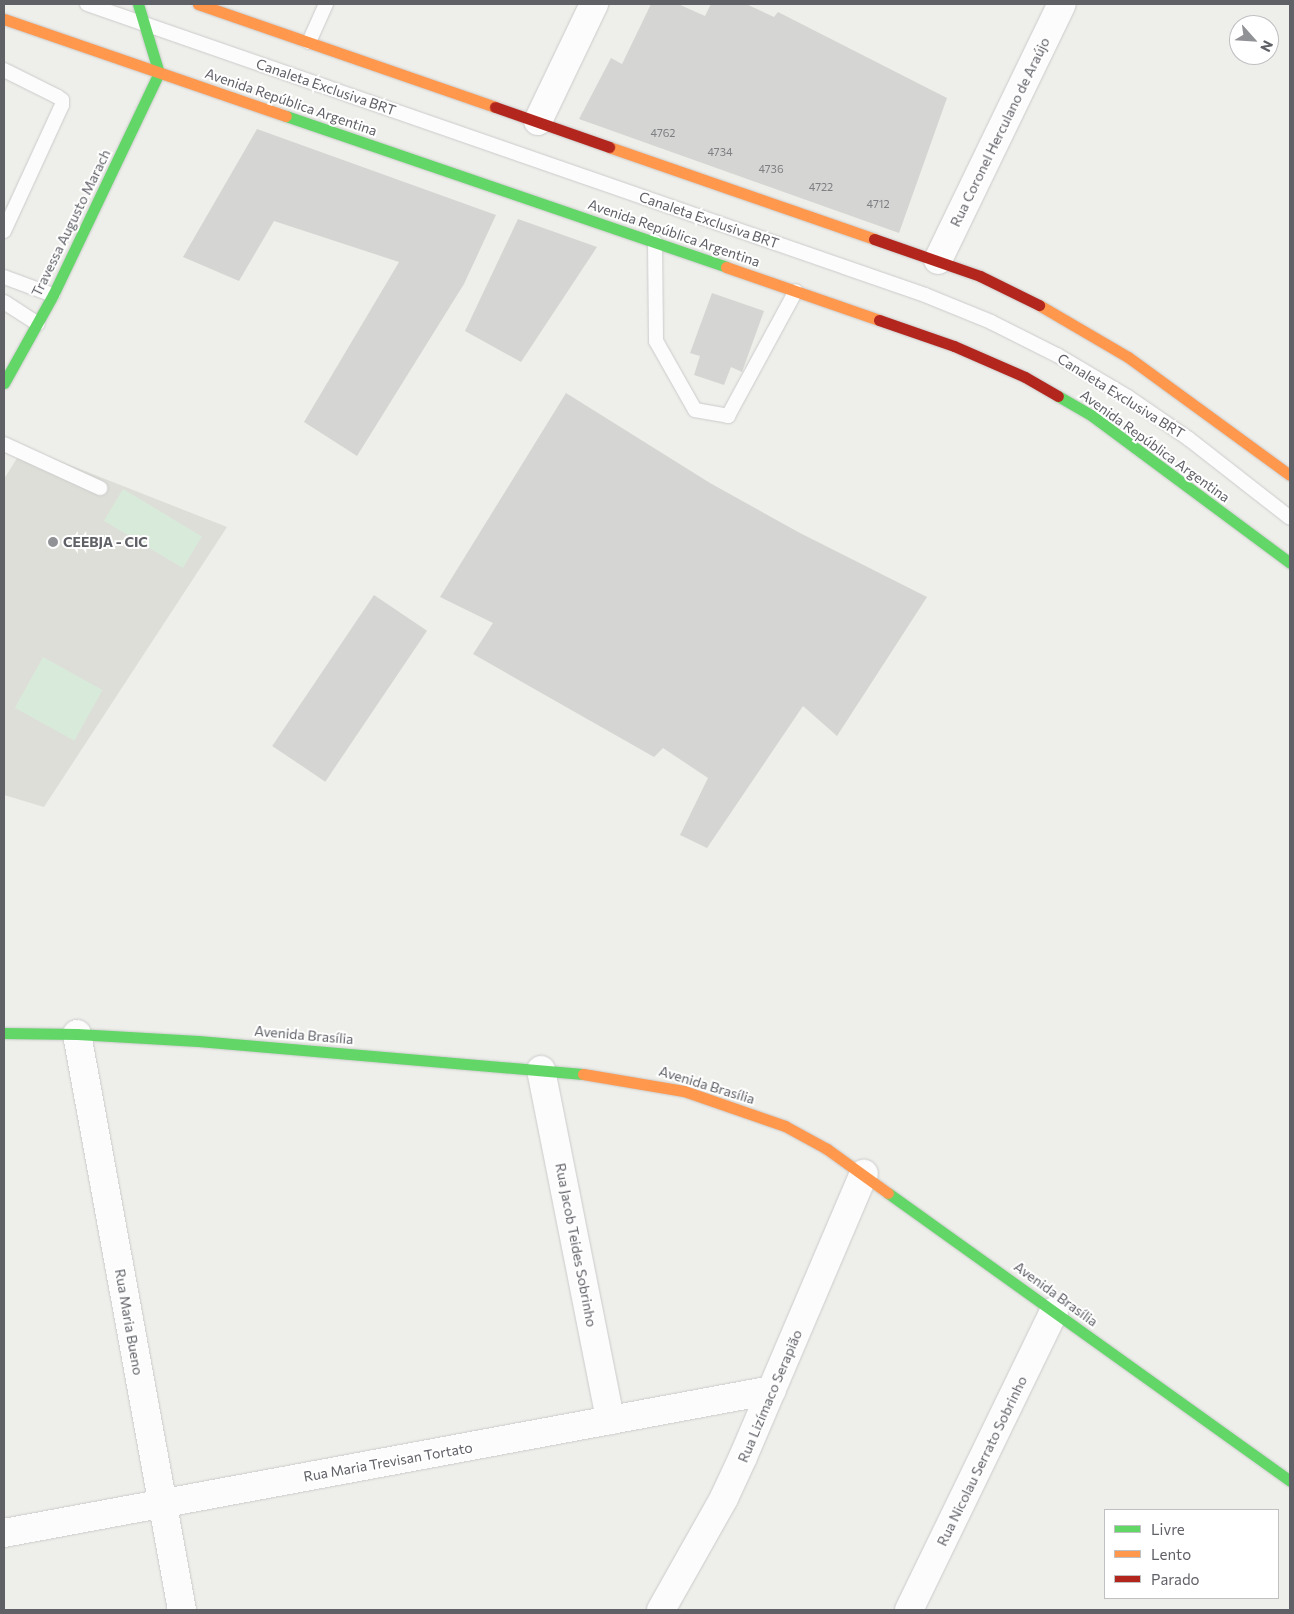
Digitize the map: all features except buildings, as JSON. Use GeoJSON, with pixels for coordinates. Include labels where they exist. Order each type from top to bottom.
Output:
{"type":"FeatureCollection","features":[{"type":"Feature","properties":{"kind":"street"},"geometry":{"type":"LineString","coordinates":[[138,4],[159,73]]}},
{"type":"Feature","properties":{"kind":"street"},"geometry":{"type":"LineString","coordinates":[[198,4],[980,276],[1033,301],[1082,329],[1174,389],[1290,475]]}},
{"type":"Feature","properties":{"kind":"street"},"geometry":{"type":"LineString","coordinates":[[538,121],[594,4]]}},
{"type":"Feature","properties":{"kind":"street","name":"Rua Coronel Herculano de Araújo"},"geometry":{"type":"LineString","coordinates":[[938,260],[1062,4]]}},
{"type":"Feature","properties":{"kind":"street","name":"Avenida República Argentina"},"geometry":{"type":"LineString","coordinates":[[4,19],[954,346],[1025,377],[1092,415],[1290,563]]}},
{"type":"Feature","properties":{"kind":"street","name":"Travessa Augusto Marach"},"geometry":{"type":"LineString","coordinates":[[4,383],[53,295],[159,73]]}},
{"type":"Feature","properties":{"kind":"street","name":"Avenida Brasília"},"geometry":{"type":"LineString","coordinates":[[4,1033],[77,1034],[198,1041],[541,1070],[641,1081],[684,1091],[738,1108],[794,1131],[827,1149],[864,1174],[1290,1481]]}},
{"type":"Feature","properties":{"kind":"street","name":"Rua Maria Bueno"},"geometry":{"type":"LineString","coordinates":[[77,1034],[182,1610]]}},
{"type":"Feature","properties":{"kind":"street","name":"Rua Jacob Teides Sobrinho"},"geometry":{"type":"LineString","coordinates":[[541,1070],[610,1420]]}},
{"type":"Feature","properties":{"kind":"street","name":"Rua Lizímaco Serapião"},"geometry":{"type":"LineString","coordinates":[[661,1610],[724,1498],[864,1174]]}},
{"type":"Feature","properties":{"kind":"street","name":"Rua Nicolau Serrato Sobrinho"},"geometry":{"type":"LineString","coordinates":[[909,1610],[1054,1311]]}},
{"type":"Feature","properties":{"kind":"street","name":"Rua Maria Trevisan Tortato"},"geometry":{"type":"LineString","coordinates":[[4,1533],[772,1390]]}},
{"type":"Feature","properties":{"kind":"lane","name":"Canaleta Exclusiva BRT"},"geometry":{"type":"LineString","coordinates":[[87,4],[925,295],[991,322],[1057,355],[1128,397],[1189,440],[1290,518]]}},
{"type":"Feature","properties":{"kind":"lane"},"geometry":{"type":"LineString","coordinates":[[309,42],[326,4]]}},
{"type":"Feature","properties":{"kind":"lane"},"geometry":{"type":"LineString","coordinates":[[4,70],[58,97],[62,100],[62,105],[4,231]]}},
{"type":"Feature","properties":{"kind":"lane"},"geometry":{"type":"LineString","coordinates":[[655,242],[656,341],[695,410],[728,416],[796,291]]}},
{"type":"Feature","properties":{"kind":"lane"},"geometry":{"type":"LineString","coordinates":[[4,277],[53,295]]}},
{"type":"Feature","properties":{"kind":"lane"},"geometry":{"type":"LineString","coordinates":[[4,302],[38,324]]}},
{"type":"Feature","properties":{"kind":"lane"},"geometry":{"type":"LineString","coordinates":[[4,444],[100,488]]}},
{"type":"Feature","properties":{"kind":"shaded area"},"geometry":{"type":"Polygon","coordinates":[[[24,447],[227,527],[44,807],[4,795],[4,479],[24,447]]]}},
{"type":"Feature","properties":{"kind":"green space"},"geometry":{"type":"Polygon","coordinates":[[[123,489],[202,536],[183,568],[104,521],[123,489]]]}},
{"type":"Feature","properties":{"kind":"green space"},"geometry":{"type":"Polygon","coordinates":[[[43,657],[102,690],[74,741],[15,708],[43,657]]]}},
{"type":"Feature","properties":{"kind":"traffic: fast"},"geometry":{"type":"LineString","coordinates":[[138,4],[159,73]]}},
{"type":"Feature","properties":{"kind":"traffic: fast"},"geometry":{"type":"LineString","coordinates":[[4,383],[53,295],[159,73]]}},
{"type":"Feature","properties":{"kind":"traffic: fast"},"geometry":{"type":"LineString","coordinates":[[286,116],[726,267]]}},
{"type":"Feature","properties":{"kind":"traffic: fast"},"geometry":{"type":"LineString","coordinates":[[1058,396],[1091,415],[1290,563]]}},
{"type":"Feature","properties":{"kind":"traffic: fast"},"geometry":{"type":"LineString","coordinates":[[4,1033],[77,1034],[198,1041],[583,1074]]}},
{"type":"Feature","properties":{"kind":"traffic: fast"},"geometry":{"type":"LineString","coordinates":[[888,1193],[1290,1481]]}},
{"type":"Feature","properties":{"kind":"traffic: slow"},"geometry":{"type":"LineString","coordinates":[[198,4],[495,107]]}},
{"type":"Feature","properties":{"kind":"traffic: slow"},"geometry":{"type":"LineString","coordinates":[[4,19],[286,116]]}},
{"type":"Feature","properties":{"kind":"traffic: slow"},"geometry":{"type":"LineString","coordinates":[[609,147],[874,239]]}},
{"type":"Feature","properties":{"kind":"traffic: slow"},"geometry":{"type":"LineString","coordinates":[[726,267],[879,320]]}},
{"type":"Feature","properties":{"kind":"traffic: slow"},"geometry":{"type":"LineString","coordinates":[[1039,305],[1128,357],[1290,475]]}},
{"type":"Feature","properties":{"kind":"traffic: slow"},"geometry":{"type":"LineString","coordinates":[[583,1074],[684,1091],[785,1126],[827,1149],[888,1193]]}},
{"type":"Feature","properties":{"kind":"traffic: jam"},"geometry":{"type":"LineString","coordinates":[[495,107],[609,147]]}},
{"type":"Feature","properties":{"kind":"traffic: jam"},"geometry":{"type":"LineString","coordinates":[[874,239],[980,276],[1039,305]]}},
{"type":"Feature","properties":{"kind":"traffic: jam"},"geometry":{"type":"LineString","coordinates":[[879,320],[954,346],[1025,377],[1058,396]]}},
{"type":"Feature","properties":{"kind":"place","name":"CEEBJA - CIC"},"geometry":{"type":"Point","coordinates":[53,542]}}]}
